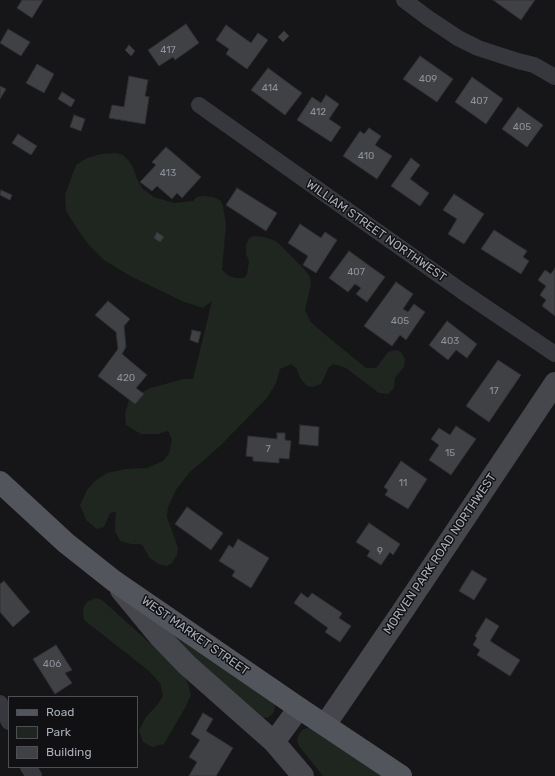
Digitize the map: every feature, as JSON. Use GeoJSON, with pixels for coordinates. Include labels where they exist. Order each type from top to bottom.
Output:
{"type":"FeatureCollection","features":[{"type":"Feature","properties":{"kind":"main road","name":"WEST MARKET STREET"},"geometry":{"type":"LineString","coordinates":[[0,482],[66,543],[114,581],[401,776]]}},
{"type":"Feature","properties":{"kind":"street"},"geometry":{"type":"LineString","coordinates":[[404,0],[458,38],[478,48],[518,62],[534,65],[555,77]]}},
{"type":"Feature","properties":{"kind":"street","name":"WILLIAM STREET NORTHWEST"},"geometry":{"type":"LineString","coordinates":[[199,105],[456,287],[555,354]]}},
{"type":"Feature","properties":{"kind":"street","name":"MORVEN PARK ROAD NORTHWEST"},"geometry":{"type":"LineString","coordinates":[[325,725],[407,606],[555,383]]}},
{"type":"Feature","properties":{"kind":"street"},"geometry":{"type":"LineString","coordinates":[[114,581],[159,636],[183,660],[274,742],[301,775]]}},
{"type":"Feature","properties":{"kind":"street"},"geometry":{"type":"LineString","coordinates":[[0,702],[8,720]]}},
{"type":"Feature","properties":{"kind":"street"},"geometry":{"type":"LineString","coordinates":[[274,742],[299,708]]}},
{"type":"Feature","properties":{"kind":"green space"},"geometry":{"type":"Polygon","coordinates":[[[116,153],[123,155],[128,160],[133,167],[137,179],[143,189],[154,197],[174,203],[193,201],[197,197],[204,196],[213,197],[220,200],[223,206],[226,224],[222,270],[229,276],[244,278],[247,274],[249,261],[246,254],[246,245],[249,238],[254,236],[273,240],[277,242],[305,270],[310,277],[311,284],[305,310],[310,321],[322,332],[366,368],[376,368],[388,352],[395,350],[401,352],[405,359],[404,367],[395,378],[394,388],[388,394],[379,393],[346,368],[333,364],[328,368],[321,384],[312,387],[307,386],[300,378],[297,369],[291,364],[280,369],[276,383],[267,398],[220,446],[189,473],[176,490],[168,507],[167,517],[178,548],[177,555],[172,563],[167,566],[158,564],[149,557],[143,546],[140,544],[131,544],[120,541],[115,531],[116,512],[110,513],[104,527],[97,529],[86,520],[80,505],[87,490],[95,481],[107,473],[126,469],[147,468],[163,461],[169,453],[172,440],[168,431],[158,434],[141,434],[126,425],[125,413],[129,400],[150,388],[184,379],[193,379],[212,301],[203,308],[182,301],[132,277],[104,260],[88,244],[72,221],[66,210],[65,195],[76,165],[87,158],[101,154],[116,153]]]}},
{"type":"Feature","properties":{"kind":"green space"},"geometry":{"type":"Polygon","coordinates":[[[96,598],[102,600],[182,672],[188,683],[191,695],[164,744],[152,747],[143,742],[139,730],[146,717],[163,696],[160,683],[149,671],[84,620],[84,606],[88,601],[96,598]]]}},
{"type":"Feature","properties":{"kind":"green space"},"geometry":{"type":"Polygon","coordinates":[[[157,620],[273,702],[275,706],[274,712],[269,717],[263,718],[190,656],[157,620]]]}},
{"type":"Feature","properties":{"kind":"green space"},"geometry":{"type":"Polygon","coordinates":[[[312,728],[384,776],[323,776],[299,746],[297,740],[302,730],[312,728]]]}},
{"type":"Feature","properties":{"kind":"building"},"geometry":{"type":"Polygon","coordinates":[[[22,0],[43,0],[32,18],[17,8],[22,0]]]}},
{"type":"Feature","properties":{"kind":"building"},"geometry":{"type":"Polygon","coordinates":[[[493,0],[535,0],[521,20],[493,0]]]}},
{"type":"Feature","properties":{"kind":"building"},"geometry":{"type":"Polygon","coordinates":[[[186,24],[199,43],[175,60],[173,57],[159,66],[148,50],[186,24]]]}},
{"type":"Feature","properties":{"kind":"building"},"geometry":{"type":"Polygon","coordinates":[[[226,25],[251,43],[258,33],[268,40],[247,69],[226,54],[229,49],[216,40],[226,25]]]}},
{"type":"Feature","properties":{"kind":"building"},"geometry":{"type":"Polygon","coordinates":[[[8,29],[30,42],[21,56],[0,43],[8,29]]]}},
{"type":"Feature","properties":{"kind":"building"},"geometry":{"type":"Polygon","coordinates":[[[284,31],[289,36],[283,42],[278,37],[284,31]]]}},
{"type":"Feature","properties":{"kind":"building"},"geometry":{"type":"Polygon","coordinates":[[[129,45],[135,51],[131,56],[125,50],[129,45]]]}},
{"type":"Feature","properties":{"kind":"building"},"geometry":{"type":"Polygon","coordinates":[[[420,56],[453,79],[437,102],[403,79],[420,56]]]}},
{"type":"Feature","properties":{"kind":"building"},"geometry":{"type":"Polygon","coordinates":[[[37,64],[54,74],[44,93],[26,83],[37,64]]]}},
{"type":"Feature","properties":{"kind":"building"},"geometry":{"type":"Polygon","coordinates":[[[268,68],[302,93],[285,115],[251,90],[268,68]]]}},
{"type":"Feature","properties":{"kind":"building"},"geometry":{"type":"Polygon","coordinates":[[[129,76],[148,80],[145,96],[149,97],[145,124],[109,118],[112,105],[124,107],[129,76]]]}},
{"type":"Feature","properties":{"kind":"building"},"geometry":{"type":"Polygon","coordinates":[[[472,77],[503,99],[486,124],[455,102],[472,77]]]}},
{"type":"Feature","properties":{"kind":"building"},"geometry":{"type":"Polygon","coordinates":[[[0,86],[6,89],[0,99],[0,86]]]}},
{"type":"Feature","properties":{"kind":"building"},"geometry":{"type":"Polygon","coordinates":[[[62,92],[75,100],[71,107],[58,99],[62,92]]]}},
{"type":"Feature","properties":{"kind":"building"},"geometry":{"type":"Polygon","coordinates":[[[326,95],[339,104],[329,119],[341,127],[331,142],[297,120],[312,97],[321,103],[326,95]]]}},
{"type":"Feature","properties":{"kind":"building"},"geometry":{"type":"Polygon","coordinates":[[[518,107],[543,125],[527,147],[502,129],[518,107]]]}},
{"type":"Feature","properties":{"kind":"building"},"geometry":{"type":"Polygon","coordinates":[[[74,115],[85,119],[81,131],[70,127],[74,115]]]}},
{"type":"Feature","properties":{"kind":"building"},"geometry":{"type":"Polygon","coordinates":[[[369,128],[381,136],[375,145],[392,156],[377,179],[343,156],[360,131],[364,134],[369,128]]]}},
{"type":"Feature","properties":{"kind":"building"},"geometry":{"type":"Polygon","coordinates":[[[18,134],[37,146],[31,155],[12,143],[18,134]]]}},
{"type":"Feature","properties":{"kind":"building"},"geometry":{"type":"Polygon","coordinates":[[[166,147],[201,177],[182,198],[177,193],[172,199],[157,186],[152,191],[140,182],[156,165],[152,162],[166,147]]]}},
{"type":"Feature","properties":{"kind":"building"},"geometry":{"type":"Polygon","coordinates":[[[411,158],[420,165],[410,179],[429,193],[420,206],[391,186],[411,158]]]}},
{"type":"Feature","properties":{"kind":"building"},"geometry":{"type":"Polygon","coordinates":[[[237,188],[277,213],[266,231],[226,205],[237,188]]]}},
{"type":"Feature","properties":{"kind":"building"},"geometry":{"type":"Polygon","coordinates":[[[1,190],[12,195],[10,200],[0,195],[1,190]]]}},
{"type":"Feature","properties":{"kind":"building"},"geometry":{"type":"Polygon","coordinates":[[[454,194],[484,214],[464,244],[448,234],[457,219],[443,210],[454,194]]]}},
{"type":"Feature","properties":{"kind":"building"},"geometry":{"type":"Polygon","coordinates":[[[300,224],[321,238],[325,232],[337,240],[316,273],[303,265],[308,256],[288,243],[300,224]]]}},
{"type":"Feature","properties":{"kind":"building"},"geometry":{"type":"Polygon","coordinates":[[[494,230],[527,251],[523,257],[529,261],[521,274],[481,249],[494,230]]]}},
{"type":"Feature","properties":{"kind":"building"},"geometry":{"type":"Polygon","coordinates":[[[157,232],[164,237],[160,242],[154,238],[157,232]]]}},
{"type":"Feature","properties":{"kind":"building"},"geometry":{"type":"Polygon","coordinates":[[[349,251],[385,277],[367,302],[356,294],[361,288],[355,284],[348,292],[329,278],[349,251]]]}},
{"type":"Feature","properties":{"kind":"building"},"geometry":{"type":"Polygon","coordinates":[[[555,268],[555,316],[542,306],[546,300],[540,295],[546,286],[538,280],[545,270],[551,274],[555,268]]]}},
{"type":"Feature","properties":{"kind":"building"},"geometry":{"type":"Polygon","coordinates":[[[396,282],[413,294],[403,309],[408,312],[414,304],[425,312],[406,340],[400,335],[392,346],[364,326],[396,282]]]}},
{"type":"Feature","properties":{"kind":"building"},"geometry":{"type":"Polygon","coordinates":[[[108,301],[130,319],[124,326],[126,347],[122,354],[147,375],[136,388],[144,394],[135,404],[98,376],[118,349],[116,332],[95,315],[108,301]]]}},
{"type":"Feature","properties":{"kind":"building"},"geometry":{"type":"Polygon","coordinates":[[[447,321],[477,344],[467,358],[456,350],[448,360],[429,345],[447,321]]]}},
{"type":"Feature","properties":{"kind":"building"},"geometry":{"type":"Polygon","coordinates":[[[192,330],[201,332],[198,343],[190,340],[192,330]]]}},
{"type":"Feature","properties":{"kind":"building"},"geometry":{"type":"Polygon","coordinates":[[[498,360],[521,375],[489,422],[466,406],[498,360]]]}},
{"type":"Feature","properties":{"kind":"building"},"geometry":{"type":"Polygon","coordinates":[[[300,425],[319,427],[318,446],[299,444],[300,425]]]}},
{"type":"Feature","properties":{"kind":"building"},"geometry":{"type":"Polygon","coordinates":[[[456,426],[476,439],[451,475],[429,460],[439,445],[431,439],[439,428],[450,435],[456,426]]]}},
{"type":"Feature","properties":{"kind":"building"},"geometry":{"type":"Polygon","coordinates":[[[277,433],[285,433],[285,440],[291,441],[289,459],[279,458],[279,463],[253,461],[253,457],[246,456],[248,436],[277,439],[277,433]]]}},
{"type":"Feature","properties":{"kind":"building"},"geometry":{"type":"Polygon","coordinates":[[[401,461],[427,479],[408,509],[385,495],[388,490],[384,487],[401,461]]]}},
{"type":"Feature","properties":{"kind":"building"},"geometry":{"type":"Polygon","coordinates":[[[187,507],[223,533],[211,550],[175,524],[187,507]]]}},
{"type":"Feature","properties":{"kind":"building"},"geometry":{"type":"Polygon","coordinates":[[[369,523],[400,544],[393,555],[390,552],[381,565],[367,556],[370,551],[356,542],[369,523]]]}},
{"type":"Feature","properties":{"kind":"building"},"geometry":{"type":"Polygon","coordinates":[[[238,539],[269,558],[251,588],[232,576],[235,571],[219,561],[229,545],[233,548],[238,539]]]}},
{"type":"Feature","properties":{"kind":"building"},"geometry":{"type":"Polygon","coordinates":[[[472,570],[487,579],[474,600],[459,591],[472,570]]]}},
{"type":"Feature","properties":{"kind":"building"},"geometry":{"type":"Polygon","coordinates":[[[4,581],[30,612],[13,627],[0,612],[0,584],[4,581]]]}},
{"type":"Feature","properties":{"kind":"building"},"geometry":{"type":"Polygon","coordinates":[[[301,593],[308,598],[312,593],[342,613],[339,618],[351,626],[340,642],[325,632],[328,628],[294,603],[301,593]]]}},
{"type":"Feature","properties":{"kind":"building"},"geometry":{"type":"Polygon","coordinates":[[[486,618],[499,626],[490,641],[520,660],[510,676],[477,655],[480,650],[473,645],[477,638],[475,636],[486,618]]]}},
{"type":"Feature","properties":{"kind":"building"},"geometry":{"type":"Polygon","coordinates":[[[56,645],[72,670],[65,673],[72,683],[55,694],[33,659],[56,645]]]}},
{"type":"Feature","properties":{"kind":"building"},"geometry":{"type":"Polygon","coordinates":[[[203,713],[213,719],[206,731],[233,748],[216,776],[189,776],[197,762],[189,757],[200,740],[191,734],[203,713]]]}}]}
